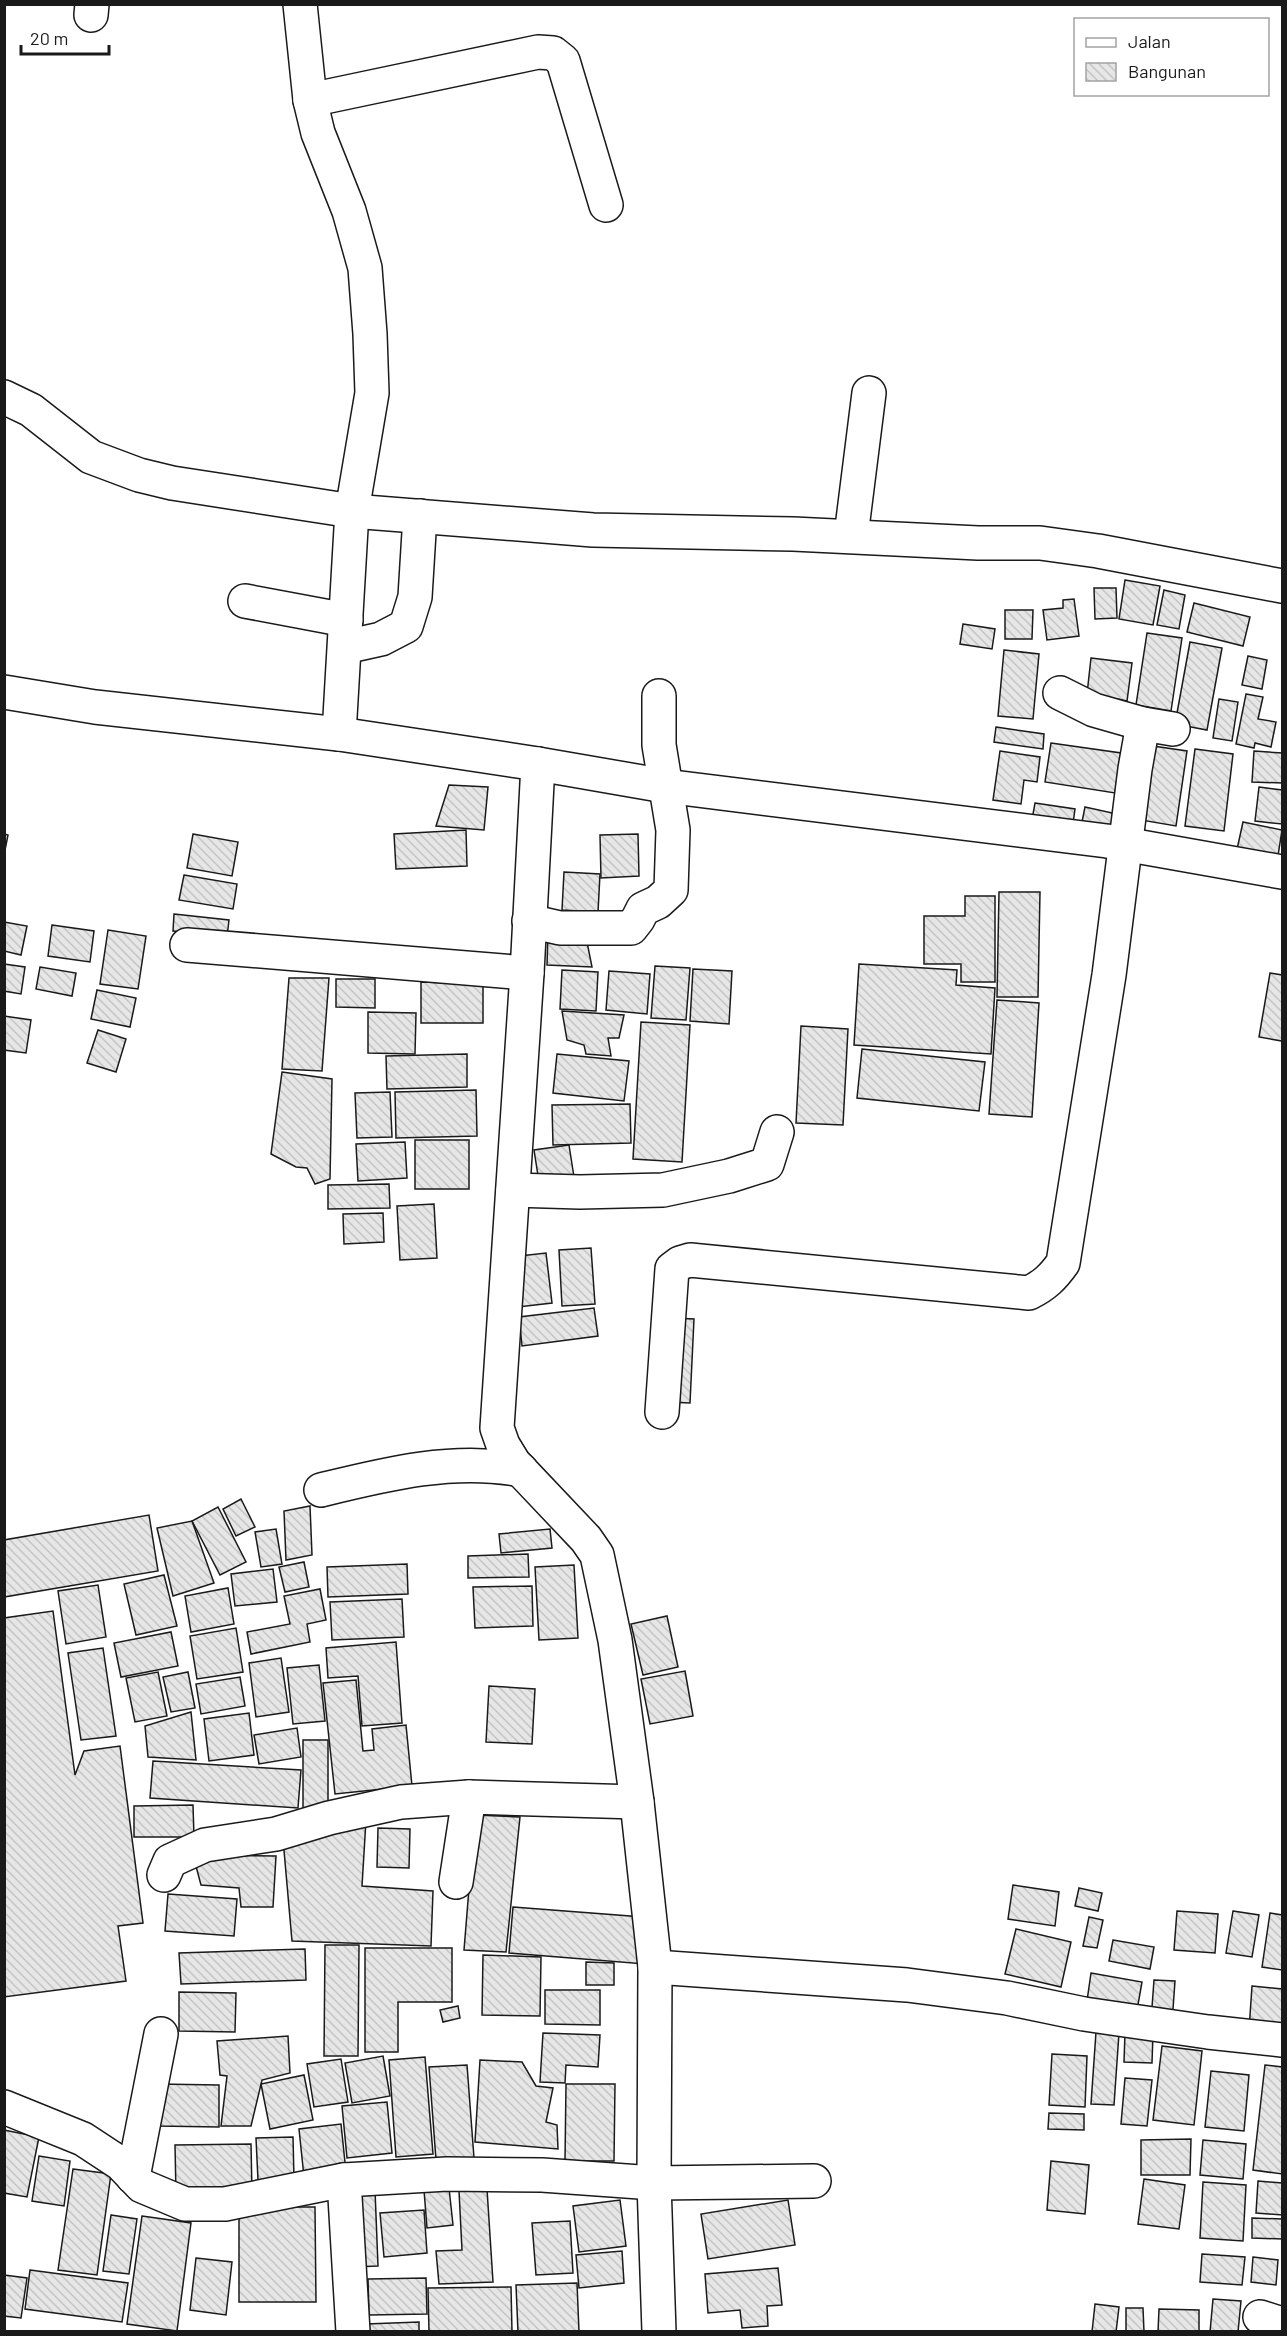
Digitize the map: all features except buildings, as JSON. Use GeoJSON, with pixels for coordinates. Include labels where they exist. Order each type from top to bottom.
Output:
{"type":"FeatureCollection","features":[{"type":"Feature","properties":{"kind":"street"},"geometry":{"type":"LineString","coordinates":[[300,4],[310,100],[318,133],[350,211],[365,268],[370,334],[372,393],[352,511],[339,734]]}},
{"type":"Feature","properties":{"kind":"street"},"geometry":{"type":"LineString","coordinates":[[310,100],[538,52],[553,53],[563,61],[606,205]]}},
{"type":"Feature","properties":{"kind":"street"},"geometry":{"type":"LineString","coordinates":[[851,536],[868,393]]}},
{"type":"Feature","properties":{"kind":"street"},"geometry":{"type":"LineString","coordinates":[[4,398],[31,410],[91,457],[139,475],[172,483],[352,511],[594,530],[851,536],[978,543],[1040,543],[1098,551],[1282,586]]}},
{"type":"Feature","properties":{"kind":"street"},"geometry":{"type":"LineString","coordinates":[[245,602],[346,633],[381,639],[406,626],[416,597],[420,516]]}},
{"type":"Feature","properties":{"kind":"street"},"geometry":{"type":"LineString","coordinates":[[4,692],[95,707],[339,734],[665,786],[1126,844],[1282,872]]}},
{"type":"Feature","properties":{"kind":"street"},"geometry":{"type":"LineString","coordinates":[[662,1412],[672,1269],[680,1263],[690,1260],[1029,1293],[1044,1286],[1063,1263],[1109,975],[1126,844],[1158,727],[1120,719],[1094,710],[1060,693]]}},
{"type":"Feature","properties":{"kind":"street"},"geometry":{"type":"LineString","coordinates":[[529,921],[560,928],[632,928],[643,909],[658,902],[671,890],[673,830],[659,745],[659,696]]}},
{"type":"Feature","properties":{"kind":"street"},"geometry":{"type":"LineString","coordinates":[[538,764],[527,973],[497,1428],[502,1445],[521,1470],[586,1539],[597,1555],[615,1640],[637,1802],[655,1967],[654,2183],[659,2331]]}},
{"type":"Feature","properties":{"kind":"street"},"geometry":{"type":"LineString","coordinates":[[187,945],[527,973]]}},
{"type":"Feature","properties":{"kind":"street"},"geometry":{"type":"LineString","coordinates":[[513,1190],[580,1192],[663,1190],[729,1176],[767,1164],[777,1132]]}},
{"type":"Feature","properties":{"kind":"street"},"geometry":{"type":"LineString","coordinates":[[321,1490],[414,1470],[488,1466],[521,1470]]}},
{"type":"Feature","properties":{"kind":"street"},"geometry":{"type":"LineString","coordinates":[[164,1875],[170,1861],[205,1845],[276,1834],[329,1818],[401,1802],[469,1797],[637,1802]]}},
{"type":"Feature","properties":{"kind":"street"},"geometry":{"type":"LineString","coordinates":[[456,1882],[469,1797]]}},
{"type":"Feature","properties":{"kind":"street"},"geometry":{"type":"LineString","coordinates":[[655,1967],[907,1985],[1007,1998],[1095,2016],[1282,2040]]}},
{"type":"Feature","properties":{"kind":"street"},"geometry":{"type":"LineString","coordinates":[[133,2177],[160,2034]]}},
{"type":"Feature","properties":{"kind":"street"},"geometry":{"type":"LineString","coordinates":[[4,2107],[83,2139],[121,2164],[142,2186],[185,2204],[225,2204],[344,2180],[447,2174],[542,2175],[654,2183],[814,2181]]}},
{"type":"Feature","properties":{"kind":"street"},"geometry":{"type":"LineString","coordinates":[[344,2180],[353,2331]]}}]}
